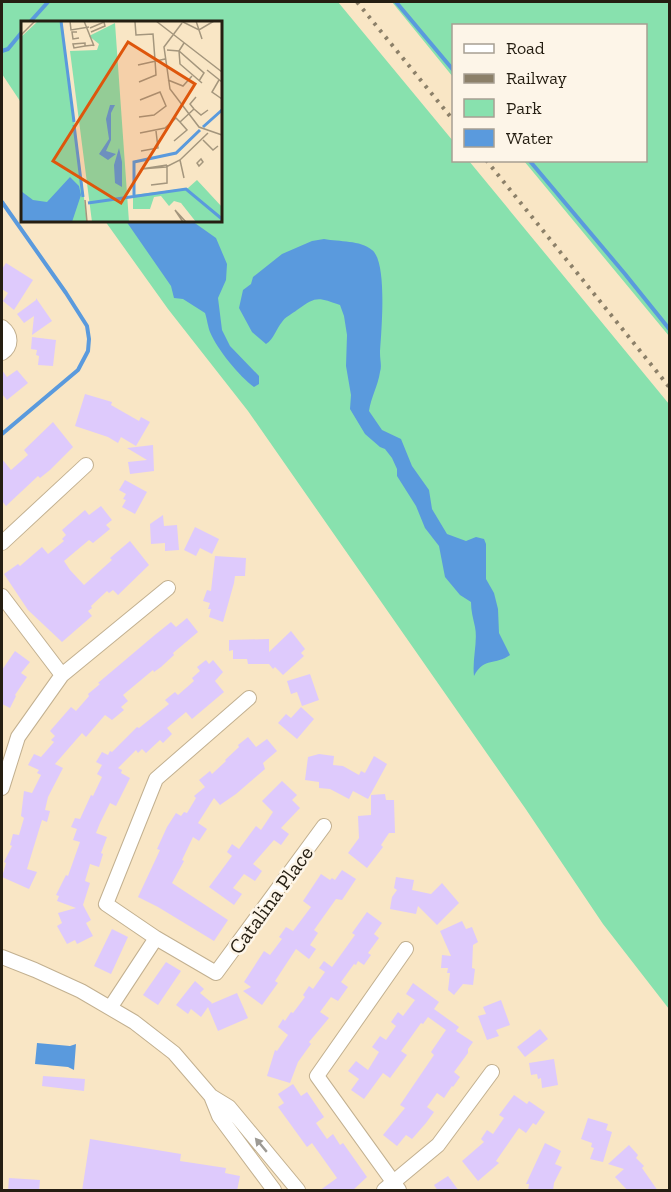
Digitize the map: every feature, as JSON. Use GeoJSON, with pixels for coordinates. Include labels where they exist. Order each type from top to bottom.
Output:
{"type":"FeatureCollection","features":[{"type":"Feature","properties":{"kind":"street"},"geometry":{"type":"LineString","coordinates":[[2,327],[9,335],[10,341],[8,348],[2,353]]}},
{"type":"Feature","properties":{"kind":"street"},"geometry":{"type":"LineString","coordinates":[[2,543],[86,465]]}},
{"type":"Feature","properties":{"kind":"street"},"geometry":{"type":"LineString","coordinates":[[2,788],[18,737],[62,675],[168,588]]}},
{"type":"Feature","properties":{"kind":"street"},"geometry":{"type":"LineString","coordinates":[[2,596],[62,675]]}},
{"type":"Feature","properties":{"kind":"street"},"geometry":{"type":"LineString","coordinates":[[110,1008],[156,938],[106,904],[156,779],[249,698]]}},
{"type":"Feature","properties":{"kind":"street","name":"Catalina Place"},"geometry":{"type":"LineString","coordinates":[[156,938],[216,974],[324,826]]}},
{"type":"Feature","properties":{"kind":"street"},"geometry":{"type":"LineString","coordinates":[[406,949],[317,1076],[392,1188],[438,1145],[492,1072]]}},
{"type":"Feature","properties":{"kind":"street"},"geometry":{"type":"LineString","coordinates":[[2,957],[81,991],[134,1022],[174,1053],[211,1096],[219,1116],[274,1191]]}},
{"type":"Feature","properties":{"kind":"street"},"geometry":{"type":"LineString","coordinates":[[211,1096],[229,1107],[298,1191]]}},
{"type":"Feature","properties":{"kind":"green space"},"geometry":{"type":"Polygon","coordinates":[[[2,2],[338,2],[452,140],[452,162],[470,162],[669,404],[669,1009],[603,924],[525,808],[248,411],[168,309],[106,222],[222,222],[222,21],[21,21],[21,102],[2,74],[2,2]]]}},
{"type":"Feature","properties":{"kind":"green space"},"geometry":{"type":"Polygon","coordinates":[[[392,2],[669,2],[669,336],[525,162],[647,162],[647,24],[452,24],[452,76],[392,2]]]}},
{"type":"Feature","properties":{"kind":"water"},"geometry":{"type":"Polygon","coordinates":[[[127,222],[193,222],[216,238],[227,264],[226,280],[218,298],[222,330],[230,346],[259,376],[259,384],[254,387],[235,369],[213,339],[205,313],[183,299],[174,298],[171,286],[127,222]]]}},
{"type":"Feature","properties":{"kind":"water"},"geometry":{"type":"Polygon","coordinates":[[[324,239],[356,243],[367,247],[377,257],[380,268],[382,283],[381,367],[369,411],[382,430],[401,439],[412,466],[429,490],[432,509],[447,534],[466,541],[476,537],[484,539],[486,544],[486,579],[494,593],[498,609],[499,633],[510,655],[486,663],[474,676],[476,632],[471,602],[460,595],[445,577],[439,546],[425,528],[416,506],[397,476],[397,469],[392,458],[385,449],[365,434],[350,409],[351,395],[346,366],[347,335],[340,305],[322,299],[309,302],[285,319],[266,344],[252,332],[239,308],[243,290],[251,284],[253,277],[282,254],[312,241],[324,239]]]}},
{"type":"Feature","properties":{"kind":"water"},"geometry":{"type":"Polygon","coordinates":[[[37,1043],[70,1046],[76,1044],[74,1070],[68,1067],[35,1064],[37,1043]]]}},
{"type":"Feature","properties":{"kind":"building"},"geometry":{"type":"Polygon","coordinates":[[[6,263],[33,280],[14,310],[3,301],[8,293],[2,289],[2,269],[6,263]]]}},
{"type":"Feature","properties":{"kind":"building"},"geometry":{"type":"Polygon","coordinates":[[[36,298],[52,321],[32,335],[34,316],[24,323],[17,314],[36,298]]]}},
{"type":"Feature","properties":{"kind":"building"},"geometry":{"type":"Polygon","coordinates":[[[32,337],[56,340],[53,366],[38,365],[37,350],[31,349],[32,337]]]}},
{"type":"Feature","properties":{"kind":"building"},"geometry":{"type":"Polygon","coordinates":[[[2,370],[7,377],[17,370],[28,383],[7,400],[2,394],[2,370]]]}},
{"type":"Feature","properties":{"kind":"building"},"geometry":{"type":"Polygon","coordinates":[[[85,394],[112,402],[111,405],[139,421],[141,417],[150,422],[136,446],[121,437],[118,443],[108,437],[75,426],[85,394]]]}},
{"type":"Feature","properties":{"kind":"building"},"geometry":{"type":"Polygon","coordinates":[[[53,422],[73,447],[50,470],[40,478],[38,476],[6,506],[2,501],[2,459],[11,470],[28,455],[24,450],[53,422]]]}},
{"type":"Feature","properties":{"kind":"building"},"geometry":{"type":"Polygon","coordinates":[[[153,445],[154,471],[130,474],[128,462],[147,460],[127,448],[153,445]]]}},
{"type":"Feature","properties":{"kind":"building"},"geometry":{"type":"Polygon","coordinates":[[[125,480],[147,492],[135,514],[122,507],[126,494],[119,490],[125,480]]]}},
{"type":"Feature","properties":{"kind":"building"},"geometry":{"type":"Polygon","coordinates":[[[101,506],[112,520],[106,525],[110,529],[93,543],[89,540],[64,561],[70,570],[84,585],[130,541],[149,565],[118,595],[113,590],[109,593],[107,591],[88,611],[92,616],[62,642],[28,610],[4,574],[18,564],[20,566],[42,547],[48,554],[64,541],[62,539],[66,535],[62,530],[85,510],[89,515],[101,506]]]}},
{"type":"Feature","properties":{"kind":"building"},"geometry":{"type":"Polygon","coordinates":[[[163,515],[164,526],[177,525],[179,550],[165,551],[165,543],[151,544],[150,524],[163,515]]]}},
{"type":"Feature","properties":{"kind":"building"},"geometry":{"type":"Polygon","coordinates":[[[195,527],[219,539],[212,554],[200,548],[196,556],[184,550],[195,527]]]}},
{"type":"Feature","properties":{"kind":"building"},"geometry":{"type":"Polygon","coordinates":[[[215,556],[246,558],[245,576],[235,576],[223,622],[209,617],[210,603],[203,601],[207,590],[211,591],[215,556]]]}},
{"type":"Feature","properties":{"kind":"building"},"geometry":{"type":"Polygon","coordinates":[[[187,618],[198,632],[173,653],[174,655],[161,667],[154,672],[153,670],[123,695],[128,701],[121,707],[124,710],[112,720],[105,715],[86,737],[82,733],[55,764],[63,768],[48,797],[45,810],[50,811],[47,822],[42,820],[27,869],[37,872],[29,889],[2,877],[6,863],[4,862],[12,846],[10,845],[13,834],[19,835],[24,818],[21,816],[24,791],[32,793],[41,775],[37,773],[39,770],[28,765],[34,754],[41,757],[54,742],[51,740],[55,736],[50,731],[71,707],[76,711],[89,696],[88,694],[100,684],[98,683],[156,634],[171,622],[176,627],[187,618]]]}},
{"type":"Feature","properties":{"kind":"building"},"geometry":{"type":"Polygon","coordinates":[[[291,631],[305,649],[301,653],[304,656],[283,675],[269,664],[248,664],[247,659],[233,659],[233,650],[229,651],[229,640],[269,639],[269,652],[291,631]]]}},
{"type":"Feature","properties":{"kind":"building"},"geometry":{"type":"Polygon","coordinates":[[[15,651],[30,662],[21,673],[27,677],[15,695],[10,708],[2,704],[2,670],[15,651]]]}},
{"type":"Feature","properties":{"kind":"building"},"geometry":{"type":"Polygon","coordinates":[[[206,660],[209,664],[213,660],[223,672],[215,681],[224,692],[192,719],[186,712],[167,728],[172,734],[163,743],[160,740],[146,753],[142,749],[138,753],[136,750],[118,768],[122,770],[121,773],[130,778],[116,806],[110,803],[100,823],[96,833],[107,837],[101,853],[103,854],[99,867],[90,864],[85,881],[90,883],[83,905],[91,920],[86,923],[93,936],[77,944],[75,940],[67,944],[57,926],[62,923],[58,913],[76,908],[57,901],[59,896],[56,895],[66,875],[68,876],[80,842],[73,840],[77,829],[71,827],[75,818],[80,819],[102,777],[97,774],[102,765],[96,762],[102,752],[108,755],[110,751],[112,752],[137,727],[139,728],[169,704],[165,700],[175,692],[178,695],[194,681],[192,678],[200,671],[197,667],[206,660]]]}},
{"type":"Feature","properties":{"kind":"building"},"geometry":{"type":"Polygon","coordinates":[[[310,674],[319,700],[302,706],[297,692],[291,694],[287,681],[310,674]]]}},
{"type":"Feature","properties":{"kind":"building"},"geometry":{"type":"Polygon","coordinates":[[[301,707],[314,719],[297,739],[278,723],[286,714],[291,718],[301,707]]]}},
{"type":"Feature","properties":{"kind":"building"},"geometry":{"type":"Polygon","coordinates":[[[248,737],[256,747],[267,739],[277,751],[263,763],[265,769],[236,794],[220,805],[214,798],[198,823],[207,829],[199,841],[193,837],[172,883],[228,920],[214,941],[138,897],[160,850],[157,849],[176,813],[181,816],[184,812],[187,813],[196,798],[194,796],[205,787],[199,780],[210,771],[212,774],[248,737]]]}},
{"type":"Feature","properties":{"kind":"building"},"geometry":{"type":"Polygon","coordinates":[[[319,754],[334,756],[333,765],[343,766],[359,775],[361,771],[365,773],[374,756],[387,764],[368,799],[353,791],[349,799],[330,789],[319,788],[319,782],[305,780],[308,757],[319,754]]]}},
{"type":"Feature","properties":{"kind":"building"},"geometry":{"type":"Polygon","coordinates":[[[282,781],[297,795],[292,800],[300,808],[281,828],[289,834],[281,845],[274,840],[253,864],[262,871],[255,881],[244,874],[233,888],[242,894],[234,905],[209,887],[232,856],[227,852],[232,844],[239,849],[256,826],[261,830],[273,812],[262,801],[282,781]]]}},
{"type":"Feature","properties":{"kind":"building"},"geometry":{"type":"Polygon","coordinates":[[[385,794],[386,800],[394,800],[395,833],[389,833],[381,845],[383,847],[367,868],[348,853],[359,838],[358,816],[371,815],[371,795],[385,794]]]}},
{"type":"Feature","properties":{"kind":"building"},"geometry":{"type":"Polygon","coordinates":[[[342,870],[356,879],[342,900],[336,899],[314,930],[318,933],[310,945],[316,949],[309,959],[296,949],[275,981],[278,983],[262,1005],[243,991],[251,987],[244,982],[264,951],[270,955],[282,939],[279,937],[286,927],[293,931],[311,907],[303,901],[321,874],[330,880],[332,878],[335,880],[342,870]]]}},
{"type":"Feature","properties":{"kind":"building"},"geometry":{"type":"Polygon","coordinates":[[[396,877],[414,880],[412,890],[431,894],[442,883],[459,903],[437,925],[418,906],[416,914],[390,909],[392,897],[397,890],[394,888],[396,877]]]}},
{"type":"Feature","properties":{"kind":"building"},"geometry":{"type":"Polygon","coordinates":[[[367,912],[382,923],[374,934],[379,938],[368,953],[371,955],[364,965],[358,961],[356,965],[354,964],[341,982],[348,987],[338,1001],[331,997],[320,1012],[329,1018],[309,1042],[311,1044],[298,1062],[290,1083],[267,1076],[275,1050],[277,1051],[288,1035],[278,1027],[283,1019],[285,1021],[291,1012],[293,1013],[305,997],[303,995],[309,986],[313,989],[325,972],[319,968],[324,961],[332,967],[355,935],[352,933],[367,912]]]}},
{"type":"Feature","properties":{"kind":"building"},"geometry":{"type":"Polygon","coordinates":[[[462,921],[466,929],[472,927],[478,942],[473,945],[472,968],[475,969],[473,985],[463,984],[454,995],[448,990],[450,973],[447,973],[448,968],[441,968],[442,955],[451,956],[440,931],[462,921]]]}},
{"type":"Feature","properties":{"kind":"building"},"geometry":{"type":"Polygon","coordinates":[[[112,929],[128,937],[111,974],[94,966],[112,929]]]}},
{"type":"Feature","properties":{"kind":"building"},"geometry":{"type":"Polygon","coordinates":[[[166,962],[181,971],[158,1005],[143,995],[166,962]]]}},
{"type":"Feature","properties":{"kind":"building"},"geometry":{"type":"Polygon","coordinates":[[[195,981],[204,989],[200,993],[211,1004],[237,993],[248,1018],[218,1031],[208,1007],[201,1017],[191,1009],[188,1014],[176,1005],[195,981]]]}},
{"type":"Feature","properties":{"kind":"building"},"geometry":{"type":"Polygon","coordinates":[[[413,983],[439,1002],[434,1009],[459,1027],[456,1031],[473,1042],[454,1072],[460,1077],[453,1087],[444,1098],[437,1093],[427,1107],[434,1112],[426,1123],[412,1139],[406,1135],[397,1146],[383,1135],[405,1108],[400,1105],[434,1055],[431,1052],[446,1030],[428,1017],[401,1051],[407,1055],[390,1078],[383,1073],[364,1099],[351,1090],[359,1079],[348,1071],[356,1061],[368,1070],[379,1052],[372,1047],[380,1036],[386,1040],[396,1026],[391,1022],[398,1012],[403,1016],[415,1000],[406,994],[413,983]]]}},
{"type":"Feature","properties":{"kind":"building"},"geometry":{"type":"Polygon","coordinates":[[[501,1000],[510,1025],[496,1030],[499,1036],[487,1040],[478,1016],[486,1014],[483,1007],[501,1000]]]}},
{"type":"Feature","properties":{"kind":"building"},"geometry":{"type":"Polygon","coordinates":[[[540,1029],[548,1039],[525,1057],[517,1047],[540,1029]]]}},
{"type":"Feature","properties":{"kind":"building"},"geometry":{"type":"Polygon","coordinates":[[[554,1059],[558,1085],[542,1088],[541,1078],[538,1079],[537,1074],[531,1075],[529,1063],[554,1059]]]}},
{"type":"Feature","properties":{"kind":"building"},"geometry":{"type":"Polygon","coordinates":[[[43,1076],[85,1079],[84,1091],[42,1086],[43,1076]]]}},
{"type":"Feature","properties":{"kind":"building"},"geometry":{"type":"Polygon","coordinates":[[[293,1084],[301,1096],[307,1092],[324,1117],[316,1123],[327,1139],[333,1134],[340,1145],[343,1143],[367,1177],[352,1191],[319,1191],[337,1178],[312,1143],[307,1147],[278,1107],[284,1103],[278,1094],[293,1084]]]}},
{"type":"Feature","properties":{"kind":"building"},"geometry":{"type":"Polygon","coordinates":[[[514,1095],[527,1104],[529,1101],[545,1112],[536,1125],[533,1123],[526,1133],[519,1128],[496,1161],[499,1163],[478,1181],[462,1161],[484,1142],[481,1139],[487,1130],[493,1134],[504,1118],[499,1115],[514,1095]]]}},
{"type":"Feature","properties":{"kind":"building"},"geometry":{"type":"Polygon","coordinates":[[[588,1118],[608,1124],[606,1130],[612,1132],[603,1162],[590,1159],[594,1148],[591,1147],[592,1143],[581,1139],[588,1118]]]}},
{"type":"Feature","properties":{"kind":"building"},"geometry":{"type":"Polygon","coordinates":[[[90,1139],[181,1154],[180,1161],[226,1168],[225,1173],[240,1176],[237,1191],[82,1191],[90,1139]]]}},
{"type":"Feature","properties":{"kind":"building"},"geometry":{"type":"Polygon","coordinates":[[[545,1143],[561,1151],[555,1164],[562,1167],[554,1183],[553,1191],[528,1191],[529,1184],[526,1184],[545,1143]]]}},
{"type":"Feature","properties":{"kind":"building"},"geometry":{"type":"Polygon","coordinates":[[[629,1145],[638,1155],[636,1158],[644,1166],[642,1168],[658,1191],[628,1191],[615,1177],[624,1169],[608,1164],[629,1145]]]}},
{"type":"Feature","properties":{"kind":"building"},"geometry":{"type":"Polygon","coordinates":[[[448,1176],[459,1191],[438,1191],[434,1185],[448,1176]]]}},
{"type":"Feature","properties":{"kind":"building"},"geometry":{"type":"Polygon","coordinates":[[[9,1178],[40,1180],[39,1191],[8,1191],[9,1178]]]}},
{"type":"Feature","properties":{"kind":"waterway"},"geometry":{"type":"LineString","coordinates":[[31,21],[48,2]]}},
{"type":"Feature","properties":{"kind":"waterway"},"geometry":{"type":"LineString","coordinates":[[396,2],[452,69]]}},
{"type":"Feature","properties":{"kind":"waterway"},"geometry":{"type":"LineString","coordinates":[[2,51],[8,49],[21,33]]}},
{"type":"Feature","properties":{"kind":"waterway"},"geometry":{"type":"LineString","coordinates":[[531,162],[670,330]]}},
{"type":"Feature","properties":{"kind":"waterway"},"geometry":{"type":"LineString","coordinates":[[2,202],[87,326],[89,339],[88,351],[78,370],[2,434]]}},
{"type":"Feature","properties":{"kind":"railway"},"geometry":{"type":"LineString","coordinates":[[357,2],[452,119]]}},
{"type":"Feature","properties":{"kind":"railway"},"geometry":{"type":"LineString","coordinates":[[488,162],[670,388]]}}]}
